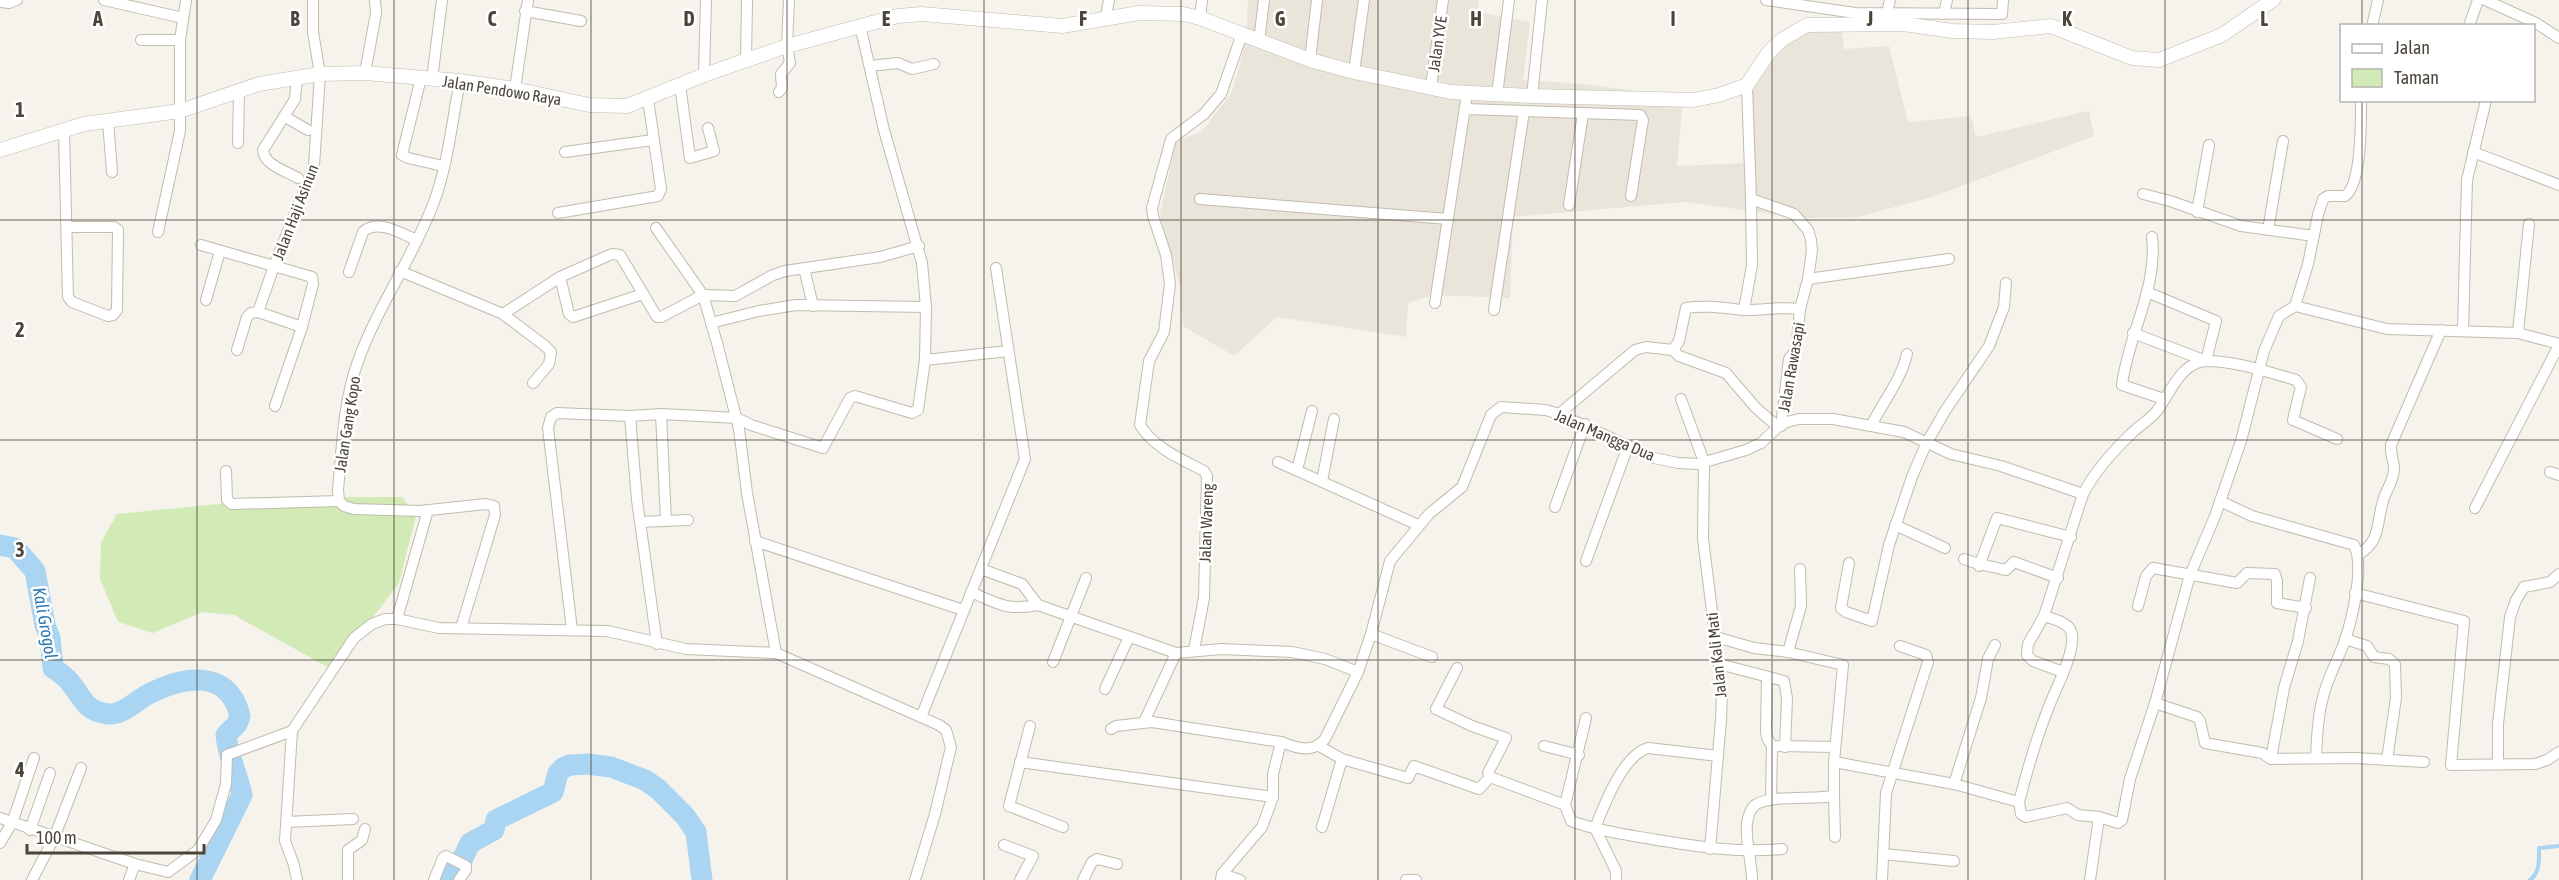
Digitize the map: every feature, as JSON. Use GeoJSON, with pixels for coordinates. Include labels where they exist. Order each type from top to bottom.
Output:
{"type":"FeatureCollection","features":[{"type":"Feature","properties":{"kind":"street"},"geometry":{"type":"LineString","coordinates":[[0,2],[9,3],[17,0]]}},
{"type":"Feature","properties":{"kind":"street"},"geometry":{"type":"LineString","coordinates":[[104,0],[183,18]]}},
{"type":"Feature","properties":{"kind":"street"},"geometry":{"type":"LineString","coordinates":[[158,232],[180,131],[180,40],[186,0]]}},
{"type":"Feature","properties":{"kind":"street","name":"Jalan Haji Asinun"},"geometry":{"type":"LineString","coordinates":[[237,350],[247,317],[251,313],[258,312],[314,166],[321,74],[313,32],[313,0]]}},
{"type":"Feature","properties":{"kind":"street"},"geometry":{"type":"LineString","coordinates":[[365,73],[376,13],[375,0]]}},
{"type":"Feature","properties":{"kind":"street"},"geometry":{"type":"LineString","coordinates":[[442,0],[426,79],[402,153],[406,158],[443,166]]}},
{"type":"Feature","properties":{"kind":"street"},"geometry":{"type":"LineString","coordinates":[[704,75],[706,0]]}},
{"type":"Feature","properties":{"kind":"street"},"geometry":{"type":"LineString","coordinates":[[746,61],[747,0]]}},
{"type":"Feature","properties":{"kind":"street"},"geometry":{"type":"LineString","coordinates":[[779,92],[782,88],[781,74],[790,63],[789,0]]}},
{"type":"Feature","properties":{"kind":"street"},"geometry":{"type":"LineString","coordinates":[[1105,20],[1109,0]]}},
{"type":"Feature","properties":{"kind":"street"},"geometry":{"type":"LineString","coordinates":[[1200,18],[1202,0]]}},
{"type":"Feature","properties":{"kind":"street"},"geometry":{"type":"LineString","coordinates":[[1259,41],[1264,0]]}},
{"type":"Feature","properties":{"kind":"street"},"geometry":{"type":"LineString","coordinates":[[1310,60],[1317,0]]}},
{"type":"Feature","properties":{"kind":"street"},"geometry":{"type":"LineString","coordinates":[[1354,72],[1364,0]]}},
{"type":"Feature","properties":{"kind":"street","name":"Jalan YVE"},"geometry":{"type":"LineString","coordinates":[[1431,87],[1443,0]]}},
{"type":"Feature","properties":{"kind":"street"},"geometry":{"type":"LineString","coordinates":[[1497,95],[1509,0]]}},
{"type":"Feature","properties":{"kind":"street"},"geometry":{"type":"LineString","coordinates":[[1532,96],[1542,0]]}},
{"type":"Feature","properties":{"kind":"street"},"geometry":{"type":"LineString","coordinates":[[1766,0],[1830,5],[1887,13],[2002,14],[2017,29]]}},
{"type":"Feature","properties":{"kind":"street"},"geometry":{"type":"LineString","coordinates":[[1887,13],[1890,0]]}},
{"type":"Feature","properties":{"kind":"street"},"geometry":{"type":"LineString","coordinates":[[1944,14],[1947,0]]}},
{"type":"Feature","properties":{"kind":"street"},"geometry":{"type":"LineString","coordinates":[[2002,14],[2003,0]]}},
{"type":"Feature","properties":{"kind":"street"},"geometry":{"type":"LineString","coordinates":[[1744,310],[1752,265],[1747,85],[1768,52],[1783,39],[1807,26],[1903,24],[1953,31],[1993,32],[2050,26],[2132,58],[2159,60],[2222,34],[2257,5],[2273,0]]}},
{"type":"Feature","properties":{"kind":"street"},"geometry":{"type":"LineString","coordinates":[[2372,24],[2378,0]]}},
{"type":"Feature","properties":{"kind":"street"},"geometry":{"type":"LineString","coordinates":[[2470,24],[2478,0]]}},
{"type":"Feature","properties":{"kind":"street"},"geometry":{"type":"LineString","coordinates":[[2486,0],[2536,23],[2559,38]]}},
{"type":"Feature","properties":{"kind":"street"},"geometry":{"type":"LineString","coordinates":[[515,89],[527,5],[581,21]]}},
{"type":"Feature","properties":{"kind":"street","name":"Jalan Pendowo Raya"},"geometry":{"type":"LineString","coordinates":[[0,150],[64,130],[108,120],[180,111],[259,84],[321,74],[365,73],[460,81],[515,89],[589,105],[627,106],[704,75],[788,46],[860,25],[914,14],[1062,26],[1133,14],[1164,12],[1200,18],[1310,60],[1354,72],[1467,94],[1694,100],[1747,85]]}},
{"type":"Feature","properties":{"kind":"street"},"geometry":{"type":"LineString","coordinates":[[572,630],[548,424],[551,417],[557,414],[630,416],[661,414],[737,418],[751,425],[823,448],[850,398],[855,396],[916,413],[926,360],[926,307],[918,246],[884,130],[860,25]]}},
{"type":"Feature","properties":{"kind":"street","name":"Jalan Wareng"},"geometry":{"type":"LineString","coordinates":[[1194,650],[1204,598],[1208,476],[1204,471],[1165,450],[1140,425],[1149,362],[1164,332],[1170,284],[1166,255],[1152,208],[1172,139],[1213,106],[1229,75],[1242,34]]}},
{"type":"Feature","properties":{"kind":"street"},"geometry":{"type":"LineString","coordinates":[[141,40],[180,40]]}},
{"type":"Feature","properties":{"kind":"street"},"geometry":{"type":"LineString","coordinates":[[870,66],[898,63],[912,69],[933,64]]}},
{"type":"Feature","properties":{"kind":"street"},"geometry":{"type":"LineString","coordinates":[[297,78],[295,99],[265,145],[264,155],[269,162],[298,178]]}},
{"type":"Feature","properties":{"kind":"street","name":"Jalan Gang Kopo"},"geometry":{"type":"LineString","coordinates":[[339,501],[338,490],[351,385],[358,362],[433,204],[460,81]]}},
{"type":"Feature","properties":{"kind":"street"},"geometry":{"type":"LineString","coordinates":[[680,85],[691,159],[714,151],[708,128]]}},
{"type":"Feature","properties":{"kind":"street"},"geometry":{"type":"LineString","coordinates":[[238,143],[239,92]]}},
{"type":"Feature","properties":{"kind":"street"},"geometry":{"type":"LineString","coordinates":[[1435,303],[1467,94]]}},
{"type":"Feature","properties":{"kind":"street"},"geometry":{"type":"LineString","coordinates":[[558,213],[658,196],[661,189],[648,99]]}},
{"type":"Feature","properties":{"kind":"street"},"geometry":{"type":"LineString","coordinates":[[2044,616],[2071,628],[2072,639],[2019,802],[2021,814],[2026,817],[2067,808],[2078,815],[2099,817],[2118,823],[2122,820],[2130,779],[2155,703],[2190,575],[2241,441],[2259,370],[2274,326],[2279,316],[2295,306],[2323,199],[2328,196],[2345,196],[2350,192],[2356,174],[2360,145],[2361,102]]}},
{"type":"Feature","properties":{"kind":"street"},"geometry":{"type":"LineString","coordinates":[[2463,330],[2467,180],[2486,102]]}},
{"type":"Feature","properties":{"kind":"street"},"geometry":{"type":"LineString","coordinates":[[1465,109],[1643,117],[1631,196]]}},
{"type":"Feature","properties":{"kind":"street"},"geometry":{"type":"LineString","coordinates":[[1494,310],[1524,111]]}},
{"type":"Feature","properties":{"kind":"street"},"geometry":{"type":"LineString","coordinates":[[1569,205],[1582,114]]}},
{"type":"Feature","properties":{"kind":"street"},"geometry":{"type":"LineString","coordinates":[[285,117],[308,130]]}},
{"type":"Feature","properties":{"kind":"street"},"geometry":{"type":"LineString","coordinates":[[108,120],[111,172]]}},
{"type":"Feature","properties":{"kind":"street"},"geometry":{"type":"LineString","coordinates":[[64,130],[69,298],[108,316],[113,315],[117,310],[118,230],[114,227],[68,227]]}},
{"type":"Feature","properties":{"kind":"street"},"geometry":{"type":"LineString","coordinates":[[565,152],[653,140]]}},
{"type":"Feature","properties":{"kind":"street"},"geometry":{"type":"LineString","coordinates":[[2268,230],[2283,141]]}},
{"type":"Feature","properties":{"kind":"street"},"geometry":{"type":"LineString","coordinates":[[2197,212],[2209,145]]}},
{"type":"Feature","properties":{"kind":"street"},"geometry":{"type":"LineString","coordinates":[[2473,152],[2559,185]]}},
{"type":"Feature","properties":{"kind":"street"},"geometry":{"type":"LineString","coordinates":[[2143,195],[2170,201],[2241,226],[2314,236]]}},
{"type":"Feature","properties":{"kind":"street","name":"Jalan Rawasapi"},"geometry":{"type":"LineString","coordinates":[[1751,199],[1794,214],[1808,230],[1812,251],[1800,309],[1796,350],[1790,359],[1780,426]]}},
{"type":"Feature","properties":{"kind":"street"},"geometry":{"type":"LineString","coordinates":[[1200,200],[1448,219]]}},
{"type":"Feature","properties":{"kind":"street"},"geometry":{"type":"LineString","coordinates":[[2518,333],[2529,224]]}},
{"type":"Feature","properties":{"kind":"street"},"geometry":{"type":"LineString","coordinates":[[349,272],[363,232],[367,228],[379,226],[417,240]]}},
{"type":"Feature","properties":{"kind":"street"},"geometry":{"type":"LineString","coordinates":[[656,228],[703,295],[711,323],[737,418],[755,541],[776,653]]}},
{"type":"Feature","properties":{"kind":"street"},"geometry":{"type":"LineString","coordinates":[[2152,237],[2154,252],[2147,292],[2133,333],[2122,385],[2164,399]]}},
{"type":"Feature","properties":{"kind":"street"},"geometry":{"type":"LineString","coordinates":[[201,245],[312,277],[313,284],[302,327],[275,406]]}},
{"type":"Feature","properties":{"kind":"street"},"geometry":{"type":"LineString","coordinates":[[502,314],[560,277],[612,254],[620,255],[658,317],[703,295],[735,296],[773,275],[880,257],[918,246]]}},
{"type":"Feature","properties":{"kind":"street"},"geometry":{"type":"LineString","coordinates":[[206,300],[220,252]]}},
{"type":"Feature","properties":{"kind":"street"},"geometry":{"type":"LineString","coordinates":[[1808,279],[1949,259]]}},
{"type":"Feature","properties":{"kind":"street"},"geometry":{"type":"LineString","coordinates":[[804,268],[813,306]]}},
{"type":"Feature","properties":{"kind":"street"},"geometry":{"type":"LineString","coordinates":[[921,717],[1025,459],[996,268]]}},
{"type":"Feature","properties":{"kind":"street"},"geometry":{"type":"LineString","coordinates":[[400,271],[502,314],[551,352],[549,364],[533,383]]}},
{"type":"Feature","properties":{"kind":"street"},"geometry":{"type":"LineString","coordinates":[[560,277],[569,314],[573,317],[643,294]]}},
{"type":"Feature","properties":{"kind":"street"},"geometry":{"type":"LineString","coordinates":[[1849,563],[1841,608],[1872,621],[1895,525],[1926,444],[1945,411],[1989,346],[2004,307],[2006,283]]}},
{"type":"Feature","properties":{"kind":"street"},"geometry":{"type":"LineString","coordinates":[[2147,292],[2216,321],[2206,361]]}},
{"type":"Feature","properties":{"kind":"street"},"geometry":{"type":"LineString","coordinates":[[1673,350],[1679,341],[1686,308],[1714,305],[1744,310],[1781,307],[1800,309]]}},
{"type":"Feature","properties":{"kind":"street"},"geometry":{"type":"LineString","coordinates":[[711,323],[787,306],[926,307]]}},
{"type":"Feature","properties":{"kind":"street"},"geometry":{"type":"LineString","coordinates":[[2295,306],[2387,329],[2518,333],[2559,344],[2475,508]]}},
{"type":"Feature","properties":{"kind":"street"},"geometry":{"type":"LineString","coordinates":[[258,312],[302,327]]}},
{"type":"Feature","properties":{"kind":"street"},"geometry":{"type":"LineString","coordinates":[[2358,555],[2371,546],[2378,527],[2382,501],[2394,471],[2391,445],[2441,330]]}},
{"type":"Feature","properties":{"kind":"street"},"geometry":{"type":"LineString","coordinates":[[2133,333],[2206,361],[2259,370],[2299,383],[2301,387],[2293,420],[2337,439]]}},
{"type":"Feature","properties":{"kind":"street"},"geometry":{"type":"LineString","coordinates":[[1559,414],[1635,350],[1646,347],[1673,350],[1679,357],[1726,373],[1756,408],[1780,426]]}},
{"type":"Feature","properties":{"kind":"street"},"geometry":{"type":"LineString","coordinates":[[926,360],[1008,351]]}},
{"type":"Feature","properties":{"kind":"street"},"geometry":{"type":"LineString","coordinates":[[1871,426],[1898,378],[1907,354]]}},
{"type":"Feature","properties":{"kind":"street"},"geometry":{"type":"LineString","coordinates":[[2063,672],[2033,661],[2027,655],[2028,644],[2044,616],[2058,578],[2083,494],[2089,482],[2112,453],[2153,415],[2170,388],[2187,370],[2206,361]]}},
{"type":"Feature","properties":{"kind":"street"},"geometry":{"type":"LineString","coordinates":[[1680,399],[1704,462]]}},
{"type":"Feature","properties":{"kind":"street","name":"Jalan Mangga Dua"},"geometry":{"type":"LineString","coordinates":[[1319,746],[1325,739],[1358,672],[1371,634],[1390,561],[1418,525],[1462,486],[1491,415],[1496,409],[1508,406],[1559,414],[1585,424],[1654,458],[1670,461],[1704,462],[1761,443],[1780,426],[1799,419],[1833,419],[1904,432],[1951,454],[2028,474],[2083,494]]}},
{"type":"Feature","properties":{"kind":"street"},"geometry":{"type":"LineString","coordinates":[[1297,470],[1312,411]]}},
{"type":"Feature","properties":{"kind":"street"},"geometry":{"type":"LineString","coordinates":[[661,414],[666,521]]}},
{"type":"Feature","properties":{"kind":"street"},"geometry":{"type":"LineString","coordinates":[[630,416],[640,522],[657,644]]}},
{"type":"Feature","properties":{"kind":"street"},"geometry":{"type":"LineString","coordinates":[[1322,481],[1334,419]]}},
{"type":"Feature","properties":{"kind":"street"},"geometry":{"type":"LineString","coordinates":[[1555,507],[1585,424]]}},
{"type":"Feature","properties":{"kind":"street"},"geometry":{"type":"LineString","coordinates":[[1586,561],[1628,446]]}},
{"type":"Feature","properties":{"kind":"street"},"geometry":{"type":"LineString","coordinates":[[1278,462],[1418,525]]}},
{"type":"Feature","properties":{"kind":"street","name":"Jalan Kali Mati"},"geometry":{"type":"LineString","coordinates":[[1704,462],[1703,539],[1707,587],[1716,637],[1722,710],[1710,849]]}},
{"type":"Feature","properties":{"kind":"street"},"geometry":{"type":"LineString","coordinates":[[226,471],[227,500],[232,504],[339,501],[344,506],[354,509],[400,512],[492,505],[495,508],[461,628]]}},
{"type":"Feature","properties":{"kind":"street"},"geometry":{"type":"LineString","coordinates":[[2220,501],[2252,516],[2354,545],[2358,555],[2359,567],[2355,593],[2345,639],[2324,691],[2318,722],[2316,758]]}},
{"type":"Feature","properties":{"kind":"street"},"geometry":{"type":"LineString","coordinates":[[397,619],[428,510]]}},
{"type":"Feature","properties":{"kind":"street"},"geometry":{"type":"LineString","coordinates":[[1979,566],[1997,518],[2071,537]]}},
{"type":"Feature","properties":{"kind":"street"},"geometry":{"type":"LineString","coordinates":[[640,522],[688,520]]}},
{"type":"Feature","properties":{"kind":"street"},"geometry":{"type":"LineString","coordinates":[[1895,525],[1945,548]]}},
{"type":"Feature","properties":{"kind":"street"},"geometry":{"type":"LineString","coordinates":[[755,541],[963,610]]}},
{"type":"Feature","properties":{"kind":"street"},"geometry":{"type":"LineString","coordinates":[[1964,559],[1979,566],[1993,566],[2007,570],[2014,562],[2058,578]]}},
{"type":"Feature","properties":{"kind":"street"},"geometry":{"type":"LineString","coordinates":[[2138,606],[2146,576],[2151,568],[2237,583],[2247,573],[2275,574],[2277,603],[2306,608]]}},
{"type":"Feature","properties":{"kind":"street"},"geometry":{"type":"LineString","coordinates":[[981,569],[1022,584],[1038,605]]}},
{"type":"Feature","properties":{"kind":"street"},"geometry":{"type":"LineString","coordinates":[[1788,651],[1801,606],[1800,569]]}},
{"type":"Feature","properties":{"kind":"street"},"geometry":{"type":"LineString","coordinates":[[2498,764],[2498,724],[2510,617],[2524,587],[2550,582],[2559,574]]}},
{"type":"Feature","properties":{"kind":"street"},"geometry":{"type":"LineString","coordinates":[[1053,662],[1086,578]]}},
{"type":"Feature","properties":{"kind":"street"},"geometry":{"type":"LineString","coordinates":[[2271,759],[2284,688],[2306,608],[2310,578]]}},
{"type":"Feature","properties":{"kind":"street"},"geometry":{"type":"LineString","coordinates":[[971,592],[1014,609],[1038,605],[1176,653],[1222,649],[1292,652],[1325,659],[1358,672]]}},
{"type":"Feature","properties":{"kind":"street"},"geometry":{"type":"LineString","coordinates":[[2355,593],[2464,621],[2451,765],[2535,764],[2559,752]]}},
{"type":"Feature","properties":{"kind":"street"},"geometry":{"type":"LineString","coordinates":[[297,880],[285,841],[292,731],[354,638],[372,624],[385,619],[397,619],[430,627],[607,631],[657,644],[714,651],[776,653],[921,717],[946,730],[951,747],[935,814],[915,880]]}},
{"type":"Feature","properties":{"kind":"street"},"geometry":{"type":"LineString","coordinates":[[1371,634],[1432,657]]}},
{"type":"Feature","properties":{"kind":"street"},"geometry":{"type":"LineString","coordinates":[[1105,689],[1129,637]]}},
{"type":"Feature","properties":{"kind":"street"},"geometry":{"type":"LineString","coordinates":[[1716,637],[1754,648],[1788,651],[1843,665],[1834,762],[1834,837]]}},
{"type":"Feature","properties":{"kind":"street"},"geometry":{"type":"LineString","coordinates":[[2345,639],[2367,646],[2374,657],[2389,659],[2395,664],[2396,698],[2387,760]]}},
{"type":"Feature","properties":{"kind":"street"},"geometry":{"type":"LineString","coordinates":[[1954,784],[1981,698],[1988,659],[1995,645]]}},
{"type":"Feature","properties":{"kind":"street"},"geometry":{"type":"LineString","coordinates":[[1882,880],[1886,793],[1890,774],[1928,662],[1926,656],[1900,646]]}},
{"type":"Feature","properties":{"kind":"street"},"geometry":{"type":"LineString","coordinates":[[1144,722],[1176,653]]}},
{"type":"Feature","properties":{"kind":"street"},"geometry":{"type":"LineString","coordinates":[[1719,664],[1784,681],[1787,698],[1785,747]]}},
{"type":"Feature","properties":{"kind":"street"},"geometry":{"type":"LineString","coordinates":[[1456,668],[1436,709],[1472,726],[1506,738],[1488,773],[1490,777]]}},
{"type":"Feature","properties":{"kind":"street"},"geometry":{"type":"LineString","coordinates":[[1767,677],[1766,731],[1772,746],[1771,800]]}},
{"type":"Feature","properties":{"kind":"street"},"geometry":{"type":"LineString","coordinates":[[2155,703],[2197,717],[2205,743],[2262,753],[2271,759],[2316,758],[2424,762]]}},
{"type":"Feature","properties":{"kind":"street"},"geometry":{"type":"LineString","coordinates":[[1586,718],[1579,755],[1565,805],[1571,821],[1596,828],[1710,849],[1750,852],[1782,849]]}},
{"type":"Feature","properties":{"kind":"street"},"geometry":{"type":"LineString","coordinates":[[1112,729],[1144,722],[1240,734],[1281,742],[1298,748],[1319,746],[1342,759],[1408,778],[1414,766],[1479,789],[1490,777]]}},
{"type":"Feature","properties":{"kind":"street"},"geometry":{"type":"LineString","coordinates":[[1030,726],[1009,806],[1063,827]]}},
{"type":"Feature","properties":{"kind":"street"},"geometry":{"type":"LineString","coordinates":[[0,818],[54,838],[168,872],[198,850],[216,820],[226,784],[227,755],[292,731]]}},
{"type":"Feature","properties":{"kind":"street"},"geometry":{"type":"LineString","coordinates":[[1240,880],[1222,877],[1262,827],[1273,797],[1273,774],[1281,742]]}},
{"type":"Feature","properties":{"kind":"street"},"geometry":{"type":"LineString","coordinates":[[1544,746],[1579,755]]}},
{"type":"Feature","properties":{"kind":"street"},"geometry":{"type":"LineString","coordinates":[[1772,746],[1835,747]]}},
{"type":"Feature","properties":{"kind":"street"},"geometry":{"type":"LineString","coordinates":[[1616,880],[1616,871],[1596,828],[1605,802],[1631,758],[1640,750],[1648,748],[1718,756]]}},
{"type":"Feature","properties":{"kind":"street"},"geometry":{"type":"LineString","coordinates":[[0,843],[12,823],[34,758]]}},
{"type":"Feature","properties":{"kind":"street"},"geometry":{"type":"LineString","coordinates":[[1322,827],[1342,759]]}},
{"type":"Feature","properties":{"kind":"street"},"geometry":{"type":"LineString","coordinates":[[1020,762],[1273,797]]}},
{"type":"Feature","properties":{"kind":"street"},"geometry":{"type":"LineString","coordinates":[[1834,762],[1954,784],[2019,802]]}},
{"type":"Feature","properties":{"kind":"street"},"geometry":{"type":"LineString","coordinates":[[32,880],[54,838],[81,768]]}},
{"type":"Feature","properties":{"kind":"street"},"geometry":{"type":"LineString","coordinates":[[30,830],[50,773]]}},
{"type":"Feature","properties":{"kind":"street"},"geometry":{"type":"LineString","coordinates":[[1490,777],[1565,805]]}},
{"type":"Feature","properties":{"kind":"street"},"geometry":{"type":"LineString","coordinates":[[1752,880],[1747,825],[1749,813],[1755,805],[1771,800],[1819,799],[1833,796]]}},
{"type":"Feature","properties":{"kind":"street"},"geometry":{"type":"LineString","coordinates":[[2091,880],[2099,817]]}},
{"type":"Feature","properties":{"kind":"street"},"geometry":{"type":"LineString","coordinates":[[286,822],[353,819]]}},
{"type":"Feature","properties":{"kind":"street"},"geometry":{"type":"LineString","coordinates":[[348,880],[348,850],[362,840],[365,829]]}},
{"type":"Feature","properties":{"kind":"street"},"geometry":{"type":"LineString","coordinates":[[1004,845],[1033,856],[1020,880]]}},
{"type":"Feature","properties":{"kind":"street"},"geometry":{"type":"LineString","coordinates":[[1882,854],[1954,861]]}},
{"type":"Feature","properties":{"kind":"street"},"geometry":{"type":"LineString","coordinates":[[434,880],[443,858],[449,857],[467,868],[459,880]]}},
{"type":"Feature","properties":{"kind":"street"},"geometry":{"type":"LineString","coordinates":[[1083,880],[1092,862],[1097,859],[1117,864]]}},
{"type":"Feature","properties":{"kind":"street"},"geometry":{"type":"LineString","coordinates":[[129,880],[135,864]]}},
{"type":"Feature","properties":{"kind":"street"},"geometry":{"type":"LineString","coordinates":[[1406,880],[1416,880]]}},
{"type":"Feature","properties":{"kind":"shaded area"},"geometry":{"type":"Polygon","coordinates":[[[1248,0],[1479,0],[1478,12],[1530,22],[1523,80],[1583,84],[1683,97],[1677,166],[1750,163],[1748,70],[1782,37],[1813,23],[1842,30],[1844,49],[1889,46],[1908,122],[1971,116],[1976,137],[2089,111],[2094,136],[1935,196],[1858,217],[1803,218],[1685,202],[1513,217],[1510,298],[1434,295],[1408,303],[1406,337],[1277,317],[1234,356],[1183,326],[1181,290],[1160,214],[1176,142],[1202,131],[1232,92],[1246,41],[1248,0]]]}},
{"type":"Feature","properties":{"kind":"green space"},"geometry":{"type":"Polygon","coordinates":[[[290,497],[402,497],[416,516],[399,583],[333,670],[234,615],[202,612],[153,633],[118,622],[100,579],[101,542],[117,514],[290,497]]]}},
{"type":"Feature","properties":{"kind":"waterway","name":"Kali Grogol"},"geometry":{"type":"LineString","coordinates":[[0,545],[15,548],[35,571],[45,625],[50,638],[53,668],[67,679],[88,706],[99,712],[118,713],[159,689],[173,684],[201,680],[225,689],[234,700],[240,716],[237,724],[226,735],[242,795],[200,880]]}},
{"type":"Feature","properties":{"kind":"waterway","name":"Kali Grogol"},"geometry":{"type":"LineString","coordinates":[[442,880],[447,871],[463,858],[470,843],[494,830],[496,820],[553,792],[558,773],[563,768],[570,765],[587,764],[611,767],[645,780],[658,789],[685,816],[696,832],[702,880]]}},
{"type":"Feature","properties":{"kind":"waterway"},"geometry":{"type":"LineString","coordinates":[[2530,880],[2537,870],[2539,848],[2559,846]]}}]}
